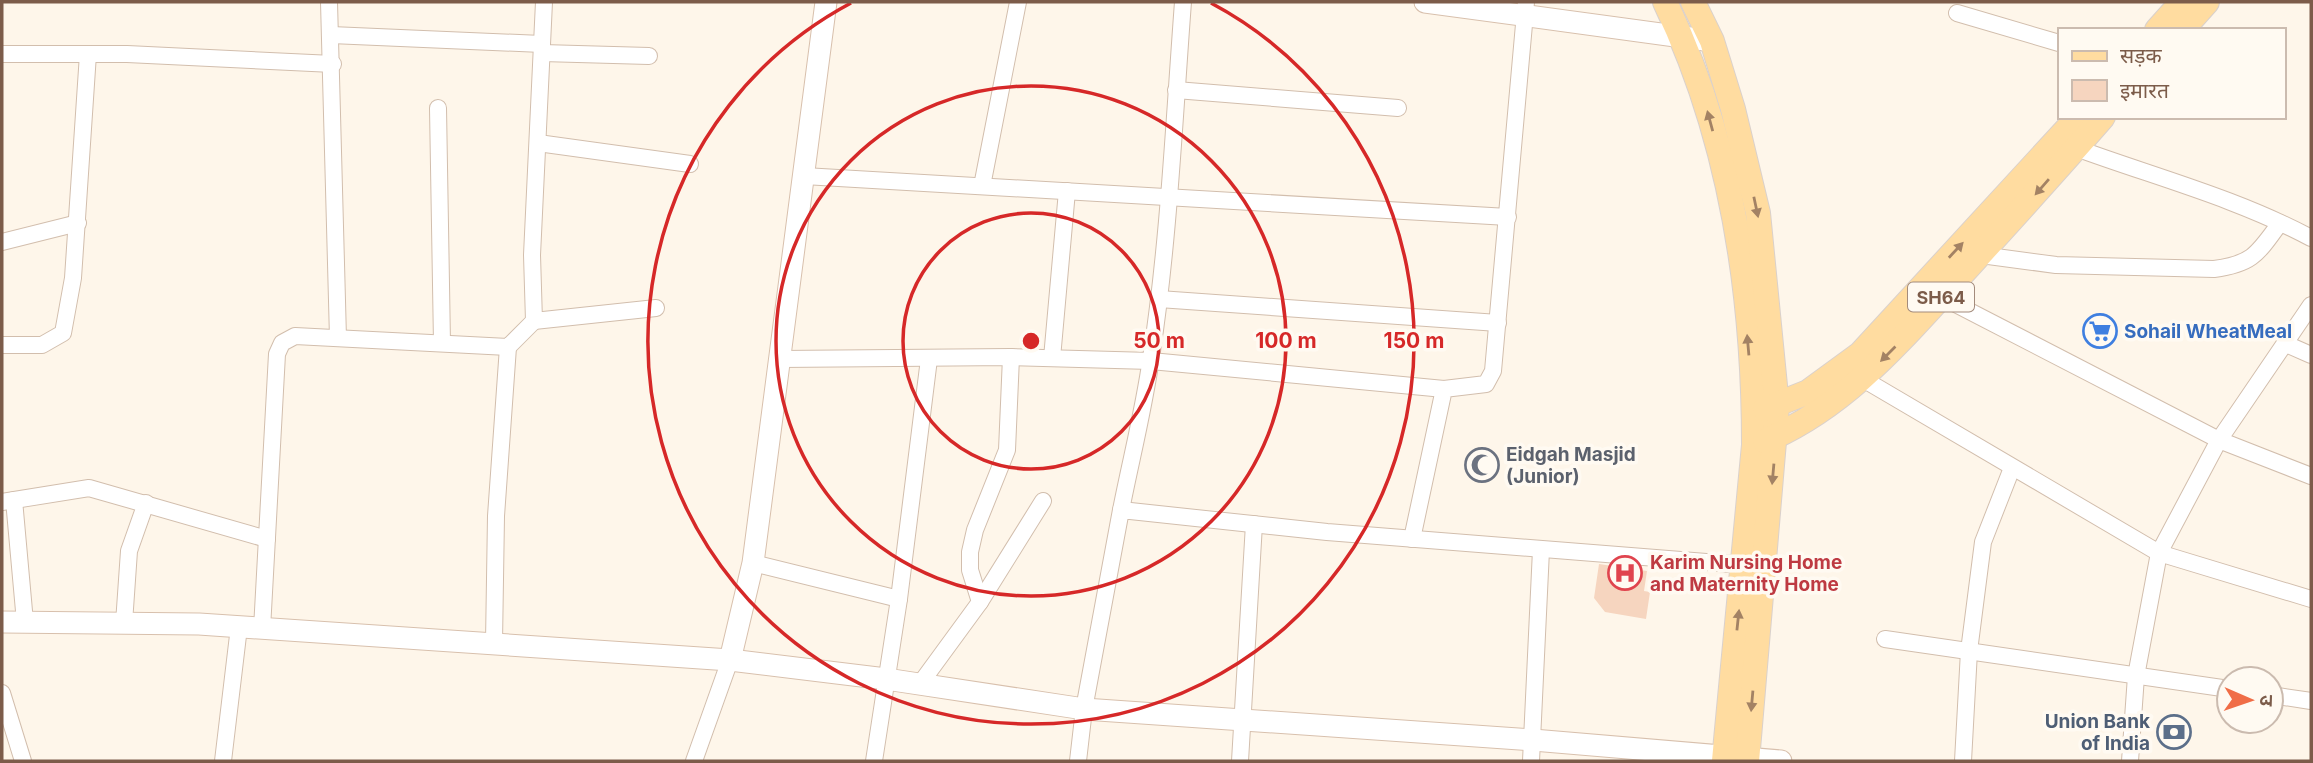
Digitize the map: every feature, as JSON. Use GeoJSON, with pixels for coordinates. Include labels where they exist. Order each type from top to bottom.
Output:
{"type":"FeatureCollection","features":[{"type":"Feature","properties":{"kind":"main road"},"geometry":{"type":"LineString","coordinates":[[1665,2],[1683,40],[1713,132],[1741,252],[1766,409]]}},
{"type":"Feature","properties":{"kind":"main road"},"geometry":{"type":"LineString","coordinates":[[1693,2],[1712,41],[1733,109],[1758,213],[1765,441],[1735,759]]}},
{"type":"Feature","properties":{"kind":"main road"},"geometry":{"type":"LineString","coordinates":[[2159,28],[2182,2]]}},
{"type":"Feature","properties":{"kind":"main road"},"geometry":{"type":"LineString","coordinates":[[2184,28],[2207,2]]}},
{"type":"Feature","properties":{"kind":"main road","name":"SH64"},"geometry":{"type":"LineString","coordinates":[[1766,409],[1808,392],[1860,354],[2076,119]]}},
{"type":"Feature","properties":{"kind":"main road","name":"SH64"},"geometry":{"type":"LineString","coordinates":[[1765,441],[1812,417],[1863,379],[1981,256],[2101,119]]}},
{"type":"Feature","properties":{"kind":"main road"},"geometry":{"type":"LineString","coordinates":[[1735,759],[1744,565],[1765,441]]}},
{"type":"Feature","properties":{"kind":"street"},"geometry":{"type":"LineString","coordinates":[[329,2],[333,64],[338,338]]}},
{"type":"Feature","properties":{"kind":"street"},"geometry":{"type":"LineString","coordinates":[[534,321],[533,255],[544,2]]}},
{"type":"Feature","properties":{"kind":"street"},"geometry":{"type":"LineString","coordinates":[[694,761],[730,660],[753,563],[826,2]]}},
{"type":"Feature","properties":{"kind":"street"},"geometry":{"type":"LineString","coordinates":[[982,186],[1018,2]]}},
{"type":"Feature","properties":{"kind":"street"},"geometry":{"type":"LineString","coordinates":[[1078,761],[1084,709],[1151,361],[1170,197],[1182,2]]}},
{"type":"Feature","properties":{"kind":"street"},"geometry":{"type":"LineString","coordinates":[[1425,2],[1526,8],[1683,40],[1712,41]]}},
{"type":"Feature","properties":{"kind":"street"},"geometry":{"type":"LineString","coordinates":[[780,359],[1052,358],[1151,361],[1444,388],[1486,383],[1493,371],[1526,8]]}},
{"type":"Feature","properties":{"kind":"street"},"geometry":{"type":"LineString","coordinates":[[1957,13],[2058,43]]}},
{"type":"Feature","properties":{"kind":"street"},"geometry":{"type":"LineString","coordinates":[[331,34],[649,56]]}},
{"type":"Feature","properties":{"kind":"street"},"geometry":{"type":"LineString","coordinates":[[2,54],[88,54],[333,64]]}},
{"type":"Feature","properties":{"kind":"street"},"geometry":{"type":"LineString","coordinates":[[2,345],[42,345],[63,333],[78,223],[88,54]]}},
{"type":"Feature","properties":{"kind":"street"},"geometry":{"type":"LineString","coordinates":[[1176,90],[1398,108]]}},
{"type":"Feature","properties":{"kind":"street"},"geometry":{"type":"LineString","coordinates":[[438,108],[442,343]]}},
{"type":"Feature","properties":{"kind":"street"},"geometry":{"type":"LineString","coordinates":[[538,143],[690,163]]}},
{"type":"Feature","properties":{"kind":"street"},"geometry":{"type":"LineString","coordinates":[[2076,148],[2140,172],[2211,192],[2311,238]]}},
{"type":"Feature","properties":{"kind":"street"},"geometry":{"type":"LineString","coordinates":[[804,176],[1508,217]]}},
{"type":"Feature","properties":{"kind":"street"},"geometry":{"type":"LineString","coordinates":[[1052,358],[1067,191]]}},
{"type":"Feature","properties":{"kind":"street"},"geometry":{"type":"LineString","coordinates":[[2,242],[78,223]]}},
{"type":"Feature","properties":{"kind":"street"},"geometry":{"type":"LineString","coordinates":[[1981,256],[2056,265],[2214,269],[2239,266],[2253,258],[2280,223]]}},
{"type":"Feature","properties":{"kind":"street"},"geometry":{"type":"LineString","coordinates":[[1942,296],[2219,440],[2311,476]]}},
{"type":"Feature","properties":{"kind":"street"},"geometry":{"type":"LineString","coordinates":[[1159,299],[1498,323]]}},
{"type":"Feature","properties":{"kind":"street"},"geometry":{"type":"LineString","coordinates":[[2130,761],[2136,676],[2159,553],[2219,440],[2311,305]]}},
{"type":"Feature","properties":{"kind":"street"},"geometry":{"type":"LineString","coordinates":[[494,642],[496,516],[508,347],[534,321],[656,308]]}},
{"type":"Feature","properties":{"kind":"street"},"geometry":{"type":"LineString","coordinates":[[262,629],[277,354],[282,343],[295,336],[508,347]]}},
{"type":"Feature","properties":{"kind":"street"},"geometry":{"type":"LineString","coordinates":[[2286,344],[2311,355]]}},
{"type":"Feature","properties":{"kind":"street"},"geometry":{"type":"LineString","coordinates":[[980,602],[970,570],[970,552],[975,530],[1007,450],[1011,419],[1011,358]]}},
{"type":"Feature","properties":{"kind":"street"},"geometry":{"type":"LineString","coordinates":[[874,761],[899,599],[929,359]]}},
{"type":"Feature","properties":{"kind":"street"},"geometry":{"type":"LineString","coordinates":[[1863,379],[2159,553],[2311,599]]}},
{"type":"Feature","properties":{"kind":"street"},"geometry":{"type":"LineString","coordinates":[[1412,539],[1444,388]]}},
{"type":"Feature","properties":{"kind":"street"},"geometry":{"type":"LineString","coordinates":[[1963,761],[1969,651],[1983,542],[2012,468]]}},
{"type":"Feature","properties":{"kind":"street"},"geometry":{"type":"LineString","coordinates":[[25,622],[8,501],[89,488],[267,539]]}},
{"type":"Feature","properties":{"kind":"street"},"geometry":{"type":"LineString","coordinates":[[920,684],[980,602],[1043,501]]}},
{"type":"Feature","properties":{"kind":"street"},"geometry":{"type":"LineString","coordinates":[[124,623],[129,551],[146,503]]}},
{"type":"Feature","properties":{"kind":"street"},"geometry":{"type":"LineString","coordinates":[[1121,510],[1412,539],[1744,565]]}},
{"type":"Feature","properties":{"kind":"street"},"geometry":{"type":"LineString","coordinates":[[1240,761],[1254,524]]}},
{"type":"Feature","properties":{"kind":"street"},"geometry":{"type":"LineString","coordinates":[[1531,761],[1541,550]]}},
{"type":"Feature","properties":{"kind":"street"},"geometry":{"type":"LineString","coordinates":[[753,563],[899,599]]}},
{"type":"Feature","properties":{"kind":"street"},"geometry":{"type":"LineString","coordinates":[[2,622],[239,627],[494,642],[730,660],[886,678],[1084,709],[1532,740],[1781,761]]}},
{"type":"Feature","properties":{"kind":"street"},"geometry":{"type":"LineString","coordinates":[[223,761],[239,627]]}},
{"type":"Feature","properties":{"kind":"street"},"geometry":{"type":"LineString","coordinates":[[1885,639],[2215,687]]}},
{"type":"Feature","properties":{"kind":"street"},"geometry":{"type":"LineString","coordinates":[[2,693],[23,761]]}},
{"type":"Feature","properties":{"kind":"street"},"geometry":{"type":"LineString","coordinates":[[2285,697],[2311,701]]}},
{"type":"Feature","properties":{"kind":"building"},"geometry":{"type":"Polygon","coordinates":[[[1599,564],[1647,571],[1644,591],[1650,592],[1646,619],[1605,612],[1594,598],[1599,564]]]}},
{"type":"Feature","properties":{"kind":"place","name":"Sohail WheatMeal"},"geometry":{"type":"Point","coordinates":[2100,331]}},
{"type":"Feature","properties":{"kind":"place","name":"Eidgah Masjid (Junior)"},"geometry":{"type":"Point","coordinates":[1482,465]}},
{"type":"Feature","properties":{"kind":"place","name":"Karim Nursing Home and Maternity Home"},"geometry":{"type":"Point","coordinates":[1625,573]}},
{"type":"Feature","properties":{"kind":"place","name":"Union Bank of India"},"geometry":{"type":"Point","coordinates":[2174,732]}}]}
